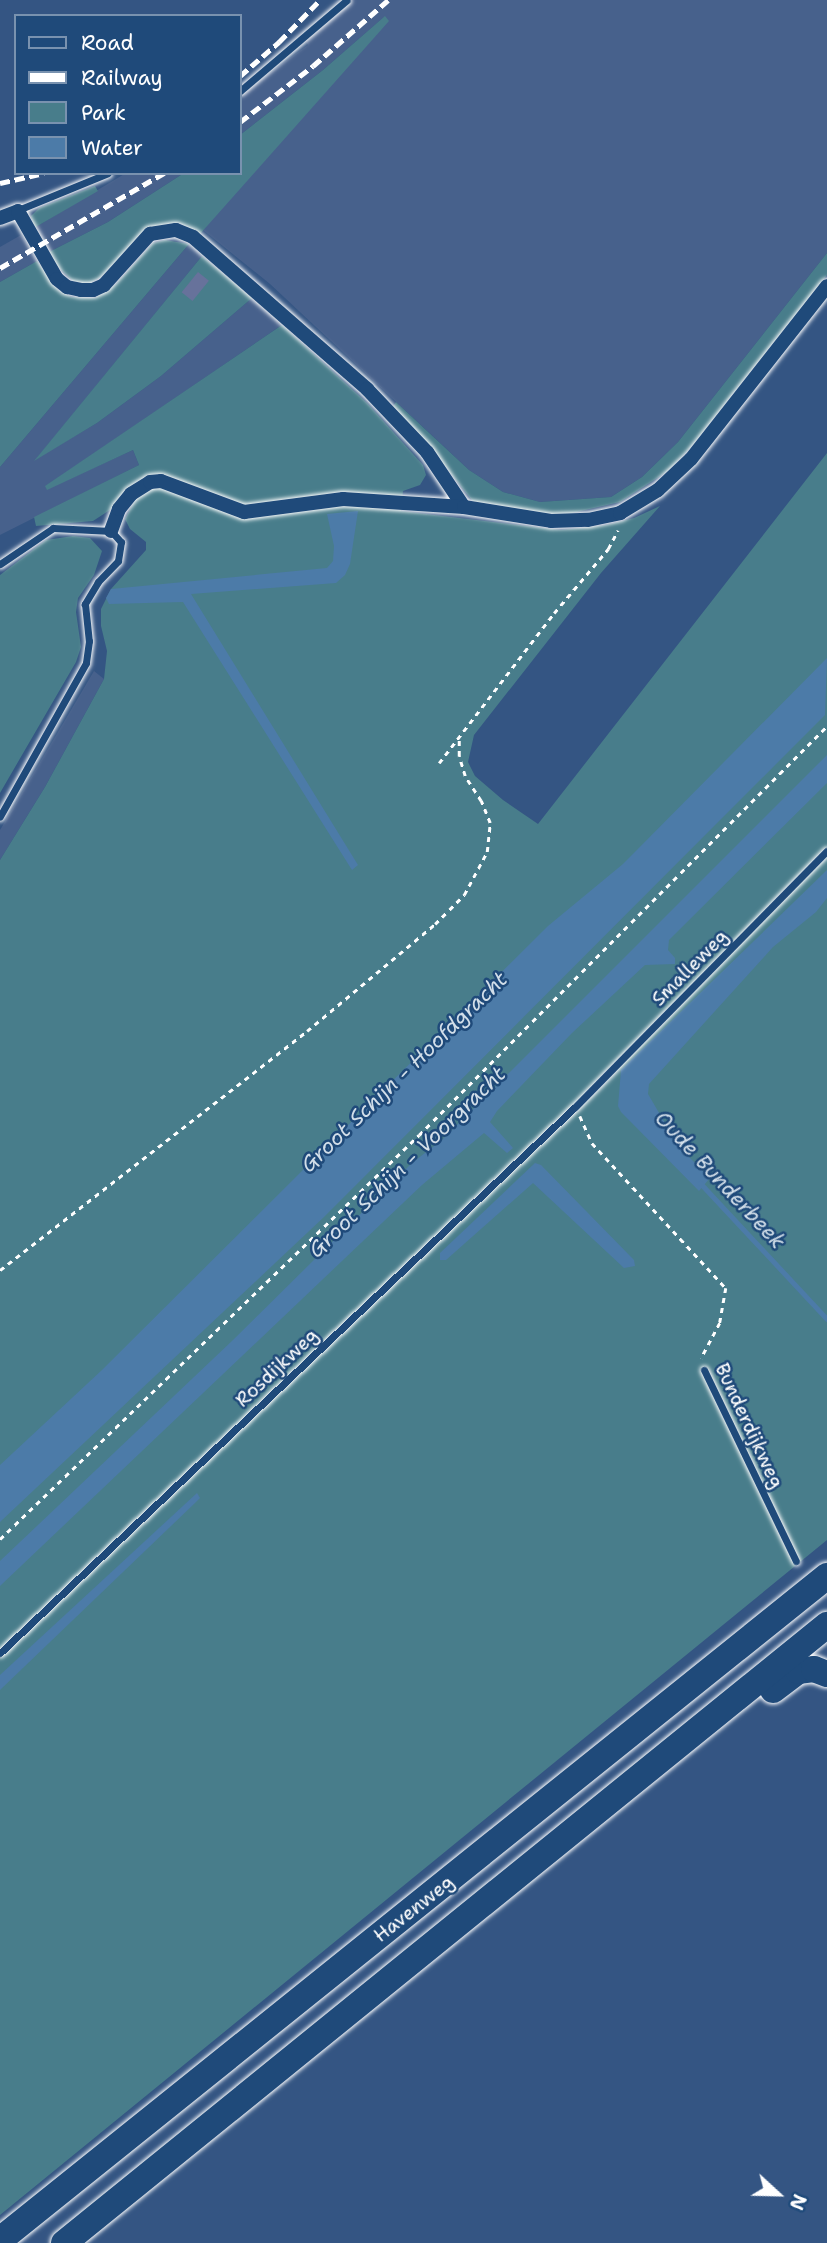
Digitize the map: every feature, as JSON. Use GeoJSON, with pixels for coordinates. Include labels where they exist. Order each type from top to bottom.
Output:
{"type":"FeatureCollection","features":[{"type":"Feature","properties":{"kind":"highway","name":"Havenweg"},"geometry":{"type":"LineString","coordinates":[[0,2240],[827,1576]]}},
{"type":"Feature","properties":{"kind":"highway","name":"Havenweg"},"geometry":{"type":"LineString","coordinates":[[64,2243],[827,1625]]}},
{"type":"Feature","properties":{"kind":"highway"},"geometry":{"type":"LineString","coordinates":[[425,1949],[554,1864],[798,1671],[814,1669],[827,1674]]}},
{"type":"Feature","properties":{"kind":"street"},"geometry":{"type":"LineString","coordinates":[[0,218],[18,211],[57,279],[67,287],[81,290],[93,290],[104,285],[150,234],[176,230],[193,237],[367,389],[427,452],[464,507]]}},
{"type":"Feature","properties":{"kind":"street"},"geometry":{"type":"LineString","coordinates":[[111,531],[119,509],[131,494],[150,482],[161,481],[243,512],[343,499],[464,507],[522,518],[568,522],[620,513],[658,489],[691,459],[827,286]]}},
{"type":"Feature","properties":{"kind":"lane"},"geometry":{"type":"LineString","coordinates":[[242,89],[347,0]]}},
{"type":"Feature","properties":{"kind":"lane"},"geometry":{"type":"LineString","coordinates":[[18,211],[102,175]]}},
{"type":"Feature","properties":{"kind":"lane"},"geometry":{"type":"LineString","coordinates":[[0,564],[53,528],[111,531],[121,542],[122,551],[118,561],[89,594],[85,604],[89,641],[86,663],[0,816]]}},
{"type":"Feature","properties":{"kind":"lane","name":"Smalleweg"},"geometry":{"type":"LineString","coordinates":[[575,1107],[827,851]]}},
{"type":"Feature","properties":{"kind":"lane","name":"Rosdijkweg"},"geometry":{"type":"LineString","coordinates":[[0,1653],[575,1107]]}},
{"type":"Feature","properties":{"kind":"lane","name":"Bunderdijkweg"},"geometry":{"type":"LineString","coordinates":[[704,1370],[796,1561]]}},
{"type":"Feature","properties":{"kind":"path"},"geometry":{"type":"LineString","coordinates":[[439,763],[554,613],[608,550],[619,529],[620,513]]}},
{"type":"Feature","properties":{"kind":"path"},"geometry":{"type":"LineString","coordinates":[[0,1539],[419,1135],[827,726]]}},
{"type":"Feature","properties":{"kind":"path"},"geometry":{"type":"LineString","coordinates":[[0,1270],[307,1031],[435,924],[464,895],[487,852],[489,823],[481,801],[465,776],[459,756],[459,739]]}},
{"type":"Feature","properties":{"kind":"path","name":"Bunderdijkweg"},"geometry":{"type":"LineString","coordinates":[[575,1107],[592,1143],[726,1288],[720,1323],[700,1360],[704,1370]]}},
{"type":"Feature","properties":{"kind":"shaded area"},"geometry":{"type":"Polygon","coordinates":[[[341,0],[827,0],[827,253],[678,442],[642,477],[611,497],[540,502],[503,492],[469,470],[270,284],[203,230],[384,17],[323,70],[242,133],[242,94],[308,45],[302,35],[341,0]]]}},
{"type":"Feature","properties":{"kind":"shaded area"},"geometry":{"type":"Polygon","coordinates":[[[123,175],[181,175],[108,222],[49,252],[34,228],[123,175]]]}},
{"type":"Feature","properties":{"kind":"shaded area"},"geometry":{"type":"Polygon","coordinates":[[[21,235],[37,261],[0,282],[0,247],[21,235]]]}},
{"type":"Feature","properties":{"kind":"shaded area"},"geometry":{"type":"Polygon","coordinates":[[[189,244],[202,256],[36,459],[97,423],[161,376],[252,298],[282,325],[46,486],[47,489],[133,450],[139,465],[0,535],[0,467],[189,244]]]}},
{"type":"Feature","properties":{"kind":"shaded area"},"geometry":{"type":"Polygon","coordinates":[[[94,671],[104,679],[45,787],[0,860],[0,830],[94,671]]]}},
{"type":"Feature","properties":{"kind":"green space"},"geometry":{"type":"Polygon","coordinates":[[[385,16],[389,21],[200,234],[179,223],[149,228],[101,277],[88,284],[73,281],[56,265],[49,252],[108,222],[181,175],[242,175],[242,133],[323,70],[385,16]]]}},
{"type":"Feature","properties":{"kind":"green space"},"geometry":{"type":"Polygon","coordinates":[[[95,186],[98,191],[34,228],[31,216],[39,208],[95,186]]]}},
{"type":"Feature","properties":{"kind":"green space"},"geometry":{"type":"Polygon","coordinates":[[[165,240],[189,244],[0,467],[0,282],[37,261],[58,290],[71,297],[95,298],[116,284],[153,243],[165,240]]]}},
{"type":"Feature","properties":{"kind":"green space"},"geometry":{"type":"Polygon","coordinates":[[[827,253],[827,275],[692,446],[668,471],[620,502],[568,514],[541,514],[475,504],[424,440],[392,408],[396,402],[469,470],[503,492],[540,502],[611,497],[642,477],[678,442],[827,253]]]}},
{"type":"Feature","properties":{"kind":"green space"},"geometry":{"type":"Polygon","coordinates":[[[202,256],[252,298],[161,376],[97,423],[34,461],[202,256]]]}},
{"type":"Feature","properties":{"kind":"green space"},"geometry":{"type":"Polygon","coordinates":[[[282,325],[367,403],[423,465],[426,475],[420,485],[403,491],[401,511],[561,530],[606,525],[634,518],[660,506],[601,573],[474,735],[468,762],[475,776],[503,800],[538,824],[827,453],[827,1540],[0,2215],[0,860],[45,787],[104,679],[107,651],[101,626],[101,609],[111,589],[146,550],[146,542],[130,529],[125,519],[136,498],[116,506],[93,521],[36,526],[34,517],[139,465],[133,450],[47,490],[45,486],[282,325]]]}},
{"type":"Feature","properties":{"kind":"green space"},"geometry":{"type":"Polygon","coordinates":[[[73,536],[90,538],[102,551],[94,575],[78,598],[76,612],[81,647],[76,662],[0,793],[0,575],[46,540],[73,536]]]}},
{"type":"Feature","properties":{"kind":"water"},"geometry":{"type":"Polygon","coordinates":[[[358,511],[350,564],[345,575],[336,583],[191,594],[358,865],[352,870],[183,602],[109,604],[106,598],[111,589],[327,568],[333,561],[334,546],[327,514],[358,511]]]}},
{"type":"Feature","properties":{"kind":"water","name":"Groot Schijn - Hoofdgracht"},"geometry":{"type":"Polygon","coordinates":[[[827,658],[825,715],[324,1217],[0,1522],[0,1465],[102,1370],[548,926],[623,864],[827,658]]]}},
{"type":"Feature","properties":{"kind":"water"},"geometry":{"type":"Polygon","coordinates":[[[827,755],[827,783],[669,940],[668,950],[675,958],[675,964],[645,965],[572,1033],[497,1111],[490,1122],[513,1148],[507,1153],[484,1133],[422,1185],[0,1586],[0,1561],[233,1340],[412,1163],[442,1140],[827,755]]]}},
{"type":"Feature","properties":{"kind":"water"},"geometry":{"type":"Polygon","coordinates":[[[827,870],[827,898],[816,912],[773,947],[649,1084],[648,1094],[679,1147],[710,1178],[699,1191],[621,1112],[618,1106],[621,1070],[827,870]]]}},
{"type":"Feature","properties":{"kind":"water"},"geometry":{"type":"Polygon","coordinates":[[[535,1163],[541,1165],[634,1260],[635,1266],[624,1268],[533,1183],[446,1260],[440,1260],[440,1253],[535,1163]]]}},
{"type":"Feature","properties":{"kind":"water"},"geometry":{"type":"Polygon","coordinates":[[[197,1493],[200,1498],[195,1503],[0,1690],[0,1675],[197,1493]]]}},
{"type":"Feature","properties":{"kind":"building"},"geometry":{"type":"Polygon","coordinates":[[[198,272],[209,281],[193,301],[182,292],[198,272]]]}},
{"type":"Feature","properties":{"kind":"waterway","name":"Oude Bunderbeek"},"geometry":{"type":"LineString","coordinates":[[700,1183],[827,1319]]}},
{"type":"Feature","properties":{"kind":"railway"},"geometry":{"type":"LineString","coordinates":[[242,74],[279,42],[320,0]]}},
{"type":"Feature","properties":{"kind":"railway"},"geometry":{"type":"LineString","coordinates":[[242,120],[313,66],[388,0]]}},
{"type":"Feature","properties":{"kind":"railway"},"geometry":{"type":"LineString","coordinates":[[0,183],[35,175]]}},
{"type":"Feature","properties":{"kind":"railway"},"geometry":{"type":"LineString","coordinates":[[0,268],[161,175]]}},
{"type":"Feature","properties":{"kind":"water label","name":"Groot Schijn - Voorgracht"},"geometry":{"type":"Point","coordinates":[407,1162]}}]}
